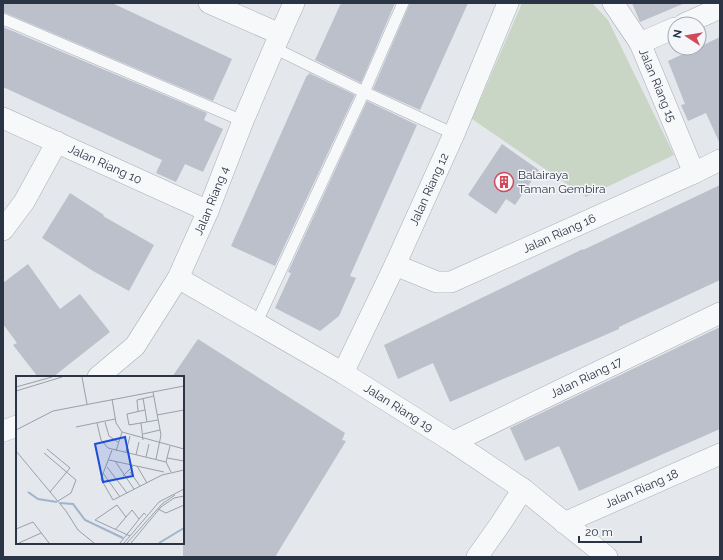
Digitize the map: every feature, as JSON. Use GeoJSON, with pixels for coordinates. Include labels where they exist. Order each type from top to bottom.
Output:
{"type":"FeatureCollection","features":[{"type":"Feature","properties":{"kind":"street"},"geometry":{"type":"LineString","coordinates":[[209,3],[277,41]]}},
{"type":"Feature","properties":{"kind":"street","name":"Jalan Riang 4"},"geometry":{"type":"LineString","coordinates":[[99,376],[135,346],[178,278],[208,211],[243,121],[294,3]]}},
{"type":"Feature","properties":{"kind":"street","name":"Jalan Riang 12"},"geometry":{"type":"LineString","coordinates":[[343,373],[395,266],[454,134],[508,3]]}},
{"type":"Feature","properties":{"kind":"street","name":"Jalan Riang 15"},"geometry":{"type":"LineString","coordinates":[[612,3],[640,43],[694,173]]}},
{"type":"Feature","properties":{"kind":"street"},"geometry":{"type":"LineString","coordinates":[[702,16],[720,8]]}},
{"type":"Feature","properties":{"kind":"street"},"geometry":{"type":"LineString","coordinates":[[640,43],[667,31]]}},
{"type":"Feature","properties":{"kind":"street","name":"Jalan Riang 10"},"geometry":{"type":"LineString","coordinates":[[3,118],[208,211]]}},
{"type":"Feature","properties":{"kind":"street"},"geometry":{"type":"LineString","coordinates":[[3,230],[24,202],[57,142]]}},
{"type":"Feature","properties":{"kind":"street","name":"Jalan Riang 16"},"geometry":{"type":"LineString","coordinates":[[395,266],[437,282],[451,282],[720,160]]}},
{"type":"Feature","properties":{"kind":"street","name":"Jalan Riang 19"},"geometry":{"type":"LineString","coordinates":[[178,278],[343,373],[453,442],[523,489],[607,557]]}},
{"type":"Feature","properties":{"kind":"street","name":"Jalan Riang 17"},"geometry":{"type":"LineString","coordinates":[[453,442],[720,313]]}},
{"type":"Feature","properties":{"kind":"street"},"geometry":{"type":"LineString","coordinates":[[3,431],[16,426]]}},
{"type":"Feature","properties":{"kind":"street","name":"Jalan Riang 18"},"geometry":{"type":"LineString","coordinates":[[564,523],[720,454]]}},
{"type":"Feature","properties":{"kind":"street"},"geometry":{"type":"LineString","coordinates":[[477,557],[523,489]]}},
{"type":"Feature","properties":{"kind":"lane"},"geometry":{"type":"LineString","coordinates":[[256,324],[364,92],[403,3]]}},
{"type":"Feature","properties":{"kind":"lane"},"geometry":{"type":"LineString","coordinates":[[3,19],[243,121]]}},
{"type":"Feature","properties":{"kind":"lane"},"geometry":{"type":"LineString","coordinates":[[277,41],[364,92],[454,134]]}},
{"type":"Feature","properties":{"kind":"green space"},"geometry":{"type":"Polygon","coordinates":[[[522,3],[592,3],[608,20],[674,155],[586,197],[472,119],[522,3]]]}},
{"type":"Feature","properties":{"kind":"building"},"geometry":{"type":"Polygon","coordinates":[[[3,3],[112,3],[232,59],[213,101],[3,12],[3,3]]]}},
{"type":"Feature","properties":{"kind":"building"},"geometry":{"type":"Polygon","coordinates":[[[341,3],[395,3],[361,83],[315,60],[341,3]]]}},
{"type":"Feature","properties":{"kind":"building"},"geometry":{"type":"Polygon","coordinates":[[[410,3],[468,3],[420,110],[373,89],[410,3]]]}},
{"type":"Feature","properties":{"kind":"building"},"geometry":{"type":"Polygon","coordinates":[[[632,3],[685,3],[640,22],[632,3]]]}},
{"type":"Feature","properties":{"kind":"building"},"geometry":{"type":"Polygon","coordinates":[[[3,27],[207,113],[204,120],[223,129],[203,172],[185,164],[176,182],[156,173],[162,160],[3,87],[3,27]]]}},
{"type":"Feature","properties":{"kind":"building"},"geometry":{"type":"Polygon","coordinates":[[[720,37],[720,144],[706,113],[688,121],[681,105],[685,104],[668,61],[679,56],[707,56],[707,43],[720,37]]]}},
{"type":"Feature","properties":{"kind":"building"},"geometry":{"type":"Polygon","coordinates":[[[309,73],[355,95],[275,266],[231,246],[309,73]]]}},
{"type":"Feature","properties":{"kind":"building"},"geometry":{"type":"Polygon","coordinates":[[[367,101],[417,125],[350,276],[356,278],[339,316],[320,331],[275,308],[291,273],[288,272],[367,101]]]}},
{"type":"Feature","properties":{"kind":"building","name":"Balairaya Taman Gembira"},"geometry":{"type":"Polygon","coordinates":[[[502,144],[539,170],[515,205],[506,199],[496,214],[468,195],[502,144]]]}},
{"type":"Feature","properties":{"kind":"building"},"geometry":{"type":"Polygon","coordinates":[[[720,185],[720,280],[619,327],[619,329],[450,402],[433,363],[398,379],[384,345],[720,185]]]}},
{"type":"Feature","properties":{"kind":"building"},"geometry":{"type":"Polygon","coordinates":[[[70,193],[104,215],[103,216],[154,245],[129,291],[93,271],[42,238],[70,193]]]}},
{"type":"Feature","properties":{"kind":"building"},"geometry":{"type":"Polygon","coordinates":[[[28,264],[60,309],[80,294],[110,332],[54,376],[37,376],[13,345],[17,343],[3,324],[3,283],[28,264]]]}},
{"type":"Feature","properties":{"kind":"building"},"geometry":{"type":"Polygon","coordinates":[[[720,327],[720,429],[579,491],[559,446],[525,461],[510,428],[720,327]]]}},
{"type":"Feature","properties":{"kind":"building"},"geometry":{"type":"Polygon","coordinates":[[[198,339],[345,433],[342,440],[346,441],[275,557],[183,557],[184,376],[173,376],[198,339]]]}},
{"type":"Feature","properties":{"kind":"place","name":"Balairaya Taman Gembira"},"geometry":{"type":"Point","coordinates":[504,182]}}]}
